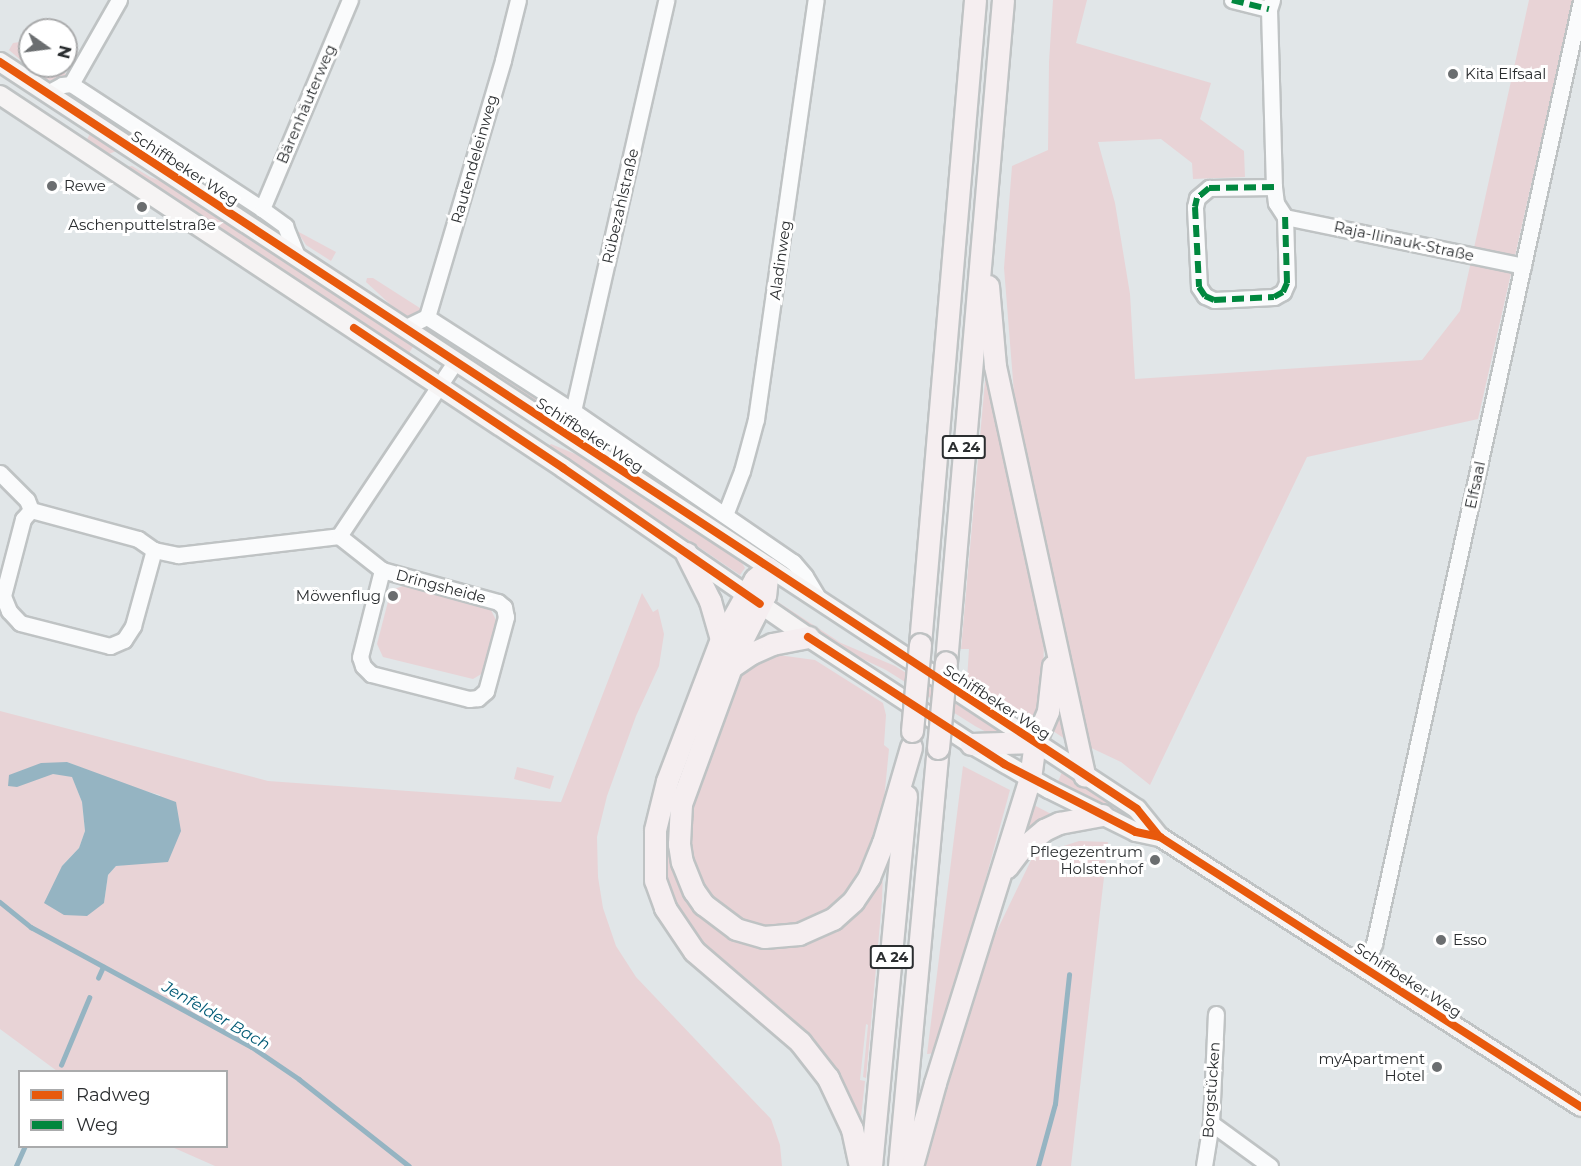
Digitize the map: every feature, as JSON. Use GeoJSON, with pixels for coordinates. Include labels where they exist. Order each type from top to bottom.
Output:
{"type":"FeatureCollection","features":[{"type":"Feature","properties":{"kind":"highway","name":"A 24"},"geometry":{"type":"LineString","coordinates":[[871,1166],[920,644],[975,0]]}},
{"type":"Feature","properties":{"kind":"highway","name":"A 24"},"geometry":{"type":"LineString","coordinates":[[899,1166],[946,662],[1003,0]]}},
{"type":"Feature","properties":{"kind":"highway"},"geometry":{"type":"LineString","coordinates":[[983,232],[995,366],[1084,775]]}},
{"type":"Feature","properties":{"kind":"highway"},"geometry":{"type":"LineString","coordinates":[[686,552],[710,601],[721,639]]}},
{"type":"Feature","properties":{"kind":"highway"},"geometry":{"type":"LineString","coordinates":[[768,568],[767,585],[721,639],[667,781],[655,830],[655,880],[665,908],[694,951],[800,1042],[828,1077],[852,1128],[860,1166]]}},
{"type":"Feature","properties":{"kind":"highway"},"geometry":{"type":"LineString","coordinates":[[753,599],[738,648],[681,804],[679,844],[682,862],[694,891],[712,913],[736,929],[764,937],[799,934],[823,925],[853,902],[869,877],[880,852],[911,739]]}},
{"type":"Feature","properties":{"kind":"highway"},"geometry":{"type":"LineString","coordinates":[[912,1166],[935,1083],[999,884],[1030,778],[1035,742],[1048,711],[1053,675],[1052,634]]}},
{"type":"Feature","properties":{"kind":"highway"},"geometry":{"type":"LineString","coordinates":[[731,667],[750,654],[772,644],[807,637]]}},
{"type":"Feature","properties":{"kind":"highway"},"geometry":{"type":"LineString","coordinates":[[971,744],[1035,742]]}},
{"type":"Feature","properties":{"kind":"highway"},"geometry":{"type":"LineString","coordinates":[[999,884],[1019,851],[1044,830],[1065,822],[1102,815]]}},
{"type":"Feature","properties":{"kind":"main road","name":"Schiffbeker Weg"},"geometry":{"type":"LineString","coordinates":[[0,62],[1137,809],[1160,837],[1581,1107]]}},
{"type":"Feature","properties":{"kind":"main road","name":"Schiffbeker Weg"},"geometry":{"type":"LineString","coordinates":[[0,94],[439,385],[807,637],[971,744],[1030,778],[1136,832],[1160,837]]}},
{"type":"Feature","properties":{"kind":"main road"},"geometry":{"type":"LineString","coordinates":[[104,162],[140,154]]}},
{"type":"Feature","properties":{"kind":"street"},"geometry":{"type":"LineString","coordinates":[[46,93],[62,85],[71,84],[120,0]]}},
{"type":"Feature","properties":{"kind":"street","name":"Bärenhäuterweg"},"geometry":{"type":"LineString","coordinates":[[262,208],[350,0]]}},
{"type":"Feature","properties":{"kind":"street","name":"Rautendeleinweg"},"geometry":{"type":"LineString","coordinates":[[428,317],[503,60],[518,0]]}},
{"type":"Feature","properties":{"kind":"street","name":"Rübezahlstraße"},"geometry":{"type":"LineString","coordinates":[[573,411],[666,0]]}},
{"type":"Feature","properties":{"kind":"street","name":"Aladinweg"},"geometry":{"type":"LineString","coordinates":[[724,515],[742,471],[756,419],[816,0]]}},
{"type":"Feature","properties":{"kind":"street"},"geometry":{"type":"LineString","coordinates":[[1232,0],[1270,5],[1274,187],[1276,203],[1285,217],[1287,283],[1283,292],[1274,297],[1214,300],[1205,296],[1199,287],[1197,198],[1209,188],[1274,187]]}},
{"type":"Feature","properties":{"kind":"street","name":"Elfsaal"},"geometry":{"type":"LineString","coordinates":[[1362,966],[1374,944],[1581,1]]}},
{"type":"Feature","properties":{"kind":"street","name":"Schiffbeker Weg"},"geometry":{"type":"LineString","coordinates":[[71,84],[262,208],[285,226],[298,258]]}},
{"type":"Feature","properties":{"kind":"street","name":"Raja-Ilinauk-Straße"},"geometry":{"type":"LineString","coordinates":[[1285,217],[1523,266]]}},
{"type":"Feature","properties":{"kind":"street"},"geometry":{"type":"LineString","coordinates":[[404,328],[428,317]]}},
{"type":"Feature","properties":{"kind":"street","name":"Schiffbeker Weg"},"geometry":{"type":"LineString","coordinates":[[428,317],[573,411],[793,562],[822,603]]}},
{"type":"Feature","properties":{"kind":"street"},"geometry":{"type":"LineString","coordinates":[[31,510],[138,539],[154,550],[178,555],[339,536],[455,362]]}},
{"type":"Feature","properties":{"kind":"street"},"geometry":{"type":"LineString","coordinates":[[0,473],[27,500],[31,510]]}},
{"type":"Feature","properties":{"kind":"street"},"geometry":{"type":"LineString","coordinates":[[31,510],[22,519],[3,596],[9,610],[20,623],[110,646],[124,640],[133,626],[154,550]]}},
{"type":"Feature","properties":{"kind":"street","name":"Dringsheide"},"geometry":{"type":"LineString","coordinates":[[339,536],[382,570],[498,602],[504,607],[506,617],[486,691],[478,698],[469,699],[371,674],[363,666],[360,657],[382,570]]}},
{"type":"Feature","properties":{"kind":"street","name":"Borgstücken"},"geometry":{"type":"LineString","coordinates":[[1204,1166],[1211,1124],[1216,1014]]}},
{"type":"Feature","properties":{"kind":"street"},"geometry":{"type":"LineString","coordinates":[[1211,1124],[1270,1166]]}},
{"type":"Feature","properties":{"kind":"shaded area"},"geometry":{"type":"Polygon","coordinates":[[[1053,0],[1087,0],[1076,43],[1211,83],[1200,119],[1244,151],[1245,177],[1193,179],[1192,163],[1161,139],[1098,142],[1115,203],[1130,294],[1135,379],[1422,360],[1460,311],[1529,0],[1573,0],[1478,419],[1307,457],[1150,785],[1121,762],[1085,745],[1016,418],[1004,268],[1012,166],[1048,150],[1049,62],[1053,0]]]}},
{"type":"Feature","properties":{"kind":"shaded area"},"geometry":{"type":"Polygon","coordinates":[[[18,42],[18,58],[9,50],[13,43],[18,42]]]}},
{"type":"Feature","properties":{"kind":"shaded area"},"geometry":{"type":"Polygon","coordinates":[[[44,78],[60,78],[53,81],[44,78]]]}},
{"type":"Feature","properties":{"kind":"shaded area"},"geometry":{"type":"Polygon","coordinates":[[[103,112],[284,232],[281,238],[99,116],[103,112]]]}},
{"type":"Feature","properties":{"kind":"shaded area"},"geometry":{"type":"Polygon","coordinates":[[[91,132],[119,150],[106,155],[86,141],[91,132]]]}},
{"type":"Feature","properties":{"kind":"shaded area"},"geometry":{"type":"Polygon","coordinates":[[[132,166],[150,177],[178,187],[414,345],[409,353],[125,167],[132,166]]]}},
{"type":"Feature","properties":{"kind":"shaded area"},"geometry":{"type":"Polygon","coordinates":[[[297,231],[336,252],[331,261],[306,245],[297,231]]]}},
{"type":"Feature","properties":{"kind":"shaded area"},"geometry":{"type":"Polygon","coordinates":[[[367,278],[373,278],[423,310],[405,318],[366,282],[367,278]]]}},
{"type":"Feature","properties":{"kind":"shaded area"},"geometry":{"type":"Polygon","coordinates":[[[439,335],[795,570],[793,573],[438,338],[439,335]]]}},
{"type":"Feature","properties":{"kind":"shaded area"},"geometry":{"type":"Polygon","coordinates":[[[987,359],[1044,633],[1043,697],[1033,721],[967,680],[969,649],[961,649],[987,359]]]}},
{"type":"Feature","properties":{"kind":"shaded area"},"geometry":{"type":"Polygon","coordinates":[[[551,444],[592,461],[739,558],[745,568],[740,575],[549,446],[551,444]]]}},
{"type":"Feature","properties":{"kind":"shaded area"},"geometry":{"type":"Polygon","coordinates":[[[403,586],[491,610],[496,620],[483,673],[473,679],[383,657],[377,644],[391,590],[403,586]]]}},
{"type":"Feature","properties":{"kind":"shaded area"},"geometry":{"type":"Polygon","coordinates":[[[642,593],[653,612],[658,609],[664,634],[659,666],[636,716],[607,796],[597,837],[598,877],[603,908],[616,946],[636,977],[771,1119],[780,1145],[782,1166],[215,1166],[174,1148],[228,1148],[228,1070],[56,1070],[0,1029],[0,711],[268,781],[561,802],[642,593]],[[67,762],[53,774],[72,776],[82,802],[85,831],[79,848],[62,866],[104,903],[108,875],[116,866],[139,863],[160,795],[130,787],[67,762]]]}},
{"type":"Feature","properties":{"kind":"shaded area"},"geometry":{"type":"Polygon","coordinates":[[[775,600],[841,643],[895,666],[1002,733],[990,734],[886,670],[850,653],[774,603],[775,600]]]}},
{"type":"Feature","properties":{"kind":"shaded area"},"geometry":{"type":"Polygon","coordinates":[[[744,622],[684,772],[694,903],[793,942],[883,870],[866,1078],[863,1077],[868,1025],[866,1024],[860,1080],[865,1081],[860,1126],[854,1112],[707,952],[668,895],[661,849],[672,793],[744,622]]]}},
{"type":"Feature","properties":{"kind":"shaded area"},"geometry":{"type":"Polygon","coordinates":[[[773,650],[778,655],[815,660],[883,703],[886,715],[884,745],[889,749],[884,800],[878,829],[865,865],[841,900],[824,914],[797,926],[767,928],[738,920],[710,897],[699,880],[691,859],[689,838],[693,799],[741,670],[773,650]]]}},
{"type":"Feature","properties":{"kind":"shaded area"},"geometry":{"type":"Polygon","coordinates":[[[1058,701],[1071,743],[1053,731],[1058,701]]]}},
{"type":"Feature","properties":{"kind":"shaded area"},"geometry":{"type":"Polygon","coordinates":[[[963,766],[1010,790],[938,1053],[927,1054],[963,766]]]}},
{"type":"Feature","properties":{"kind":"shaded area"},"geometry":{"type":"Polygon","coordinates":[[[517,767],[554,776],[550,789],[514,779],[517,767]]]}},
{"type":"Feature","properties":{"kind":"shaded area"},"geometry":{"type":"Polygon","coordinates":[[[1062,772],[1132,818],[1130,820],[1057,784],[1062,772]]]}},
{"type":"Feature","properties":{"kind":"shaded area"},"geometry":{"type":"Polygon","coordinates":[[[1030,803],[1053,815],[1023,834],[1030,803]]]}},
{"type":"Feature","properties":{"kind":"shaded area"},"geometry":{"type":"Polygon","coordinates":[[[1079,841],[1108,842],[1071,1166],[926,1166],[930,1139],[991,943],[1033,856],[1079,841]]]}},
{"type":"Feature","properties":{"kind":"water"},"geometry":{"type":"Polygon","coordinates":[[[67,762],[176,802],[181,831],[168,862],[116,866],[108,875],[104,903],[87,916],[64,915],[44,903],[62,866],[79,848],[85,831],[82,802],[72,777],[53,774],[17,787],[8,786],[9,775],[41,763],[67,762]]]}},
{"type":"Feature","properties":{"kind":"waterway","name":"Jenfelder Bach"},"geometry":{"type":"LineString","coordinates":[[0,902],[31,927],[252,1047],[299,1079],[409,1166]]}},
{"type":"Feature","properties":{"kind":"waterway"},"geometry":{"type":"LineString","coordinates":[[98,978],[103,967]]}},
{"type":"Feature","properties":{"kind":"waterway"},"geometry":{"type":"LineString","coordinates":[[1038,1166],[1055,1104],[1069,975]]}},
{"type":"Feature","properties":{"kind":"waterway"},"geometry":{"type":"LineString","coordinates":[[61,1065],[89,998]]}},
{"type":"Feature","properties":{"kind":"waterway"},"geometry":{"type":"LineString","coordinates":[[16,1166],[24,1148]]}},
{"type":"Feature","properties":{"kind":"marked path"},"geometry":{"type":"LineString","coordinates":[[1232,0],[1269,9]]}},
{"type":"Feature","properties":{"kind":"marked path"},"geometry":{"type":"LineString","coordinates":[[1274,187],[1209,188],[1197,198],[1195,207],[1199,287],[1205,296],[1214,300],[1274,297],[1283,292],[1287,283],[1285,217]]}},
{"type":"Feature","properties":{"kind":"cycle path"},"geometry":{"type":"LineString","coordinates":[[0,62],[1137,809],[1160,837],[1581,1107]]}},
{"type":"Feature","properties":{"kind":"cycle path"},"geometry":{"type":"LineString","coordinates":[[354,328],[760,604]]}},
{"type":"Feature","properties":{"kind":"cycle path"},"geometry":{"type":"LineString","coordinates":[[808,637],[1004,764],[1136,832],[1160,837]]}},
{"type":"Feature","properties":{"kind":"place","name":"Kita Elfsaal"},"geometry":{"type":"Point","coordinates":[1453,74]}},
{"type":"Feature","properties":{"kind":"place","name":"Rewe"},"geometry":{"type":"Point","coordinates":[52,186]}},
{"type":"Feature","properties":{"kind":"place","name":"Aschenputtelstraße"},"geometry":{"type":"Point","coordinates":[142,207]}},
{"type":"Feature","properties":{"kind":"place","name":"Möwenflug"},"geometry":{"type":"Point","coordinates":[393,596]}},
{"type":"Feature","properties":{"kind":"place","name":"Pflegezentrum Holstenhof"},"geometry":{"type":"Point","coordinates":[1155,860]}},
{"type":"Feature","properties":{"kind":"place","name":"Esso"},"geometry":{"type":"Point","coordinates":[1441,940]}},
{"type":"Feature","properties":{"kind":"place","name":"myApartment Hotel"},"geometry":{"type":"Point","coordinates":[1437,1067]}}]}
